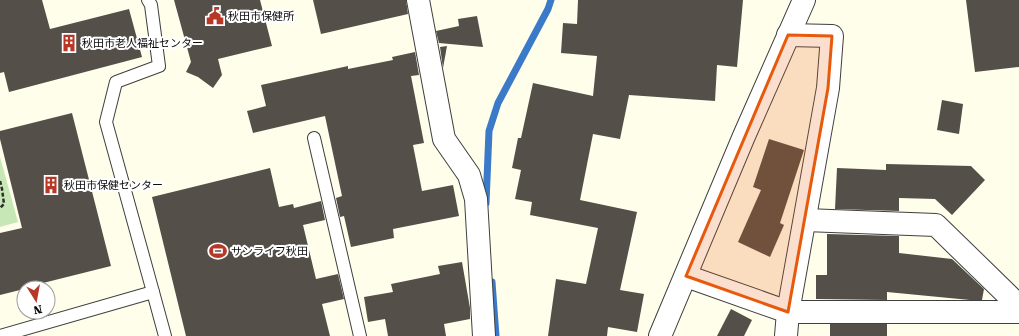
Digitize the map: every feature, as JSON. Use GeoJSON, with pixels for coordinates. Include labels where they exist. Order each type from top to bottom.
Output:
{"type":"FeatureCollection","features":[{"type":"Feature","properties":{"kind":"street"},"geometry":{"type":"LineString","coordinates":[[418,0],[444,139],[469,175],[476,199],[484,336]]}},
{"type":"Feature","properties":{"kind":"street"},"geometry":{"type":"LineString","coordinates":[[660,336],[744,136],[804,0]]}},
{"type":"Feature","properties":{"kind":"street"},"geometry":{"type":"LineString","coordinates":[[786,336],[788,312],[828,88],[832,36],[788,36]]}},
{"type":"Feature","properties":{"kind":"street"},"geometry":{"type":"LineString","coordinates":[[804,220],[936,224],[1019,306]]}},
{"type":"Feature","properties":{"kind":"street"},"geometry":{"type":"LineString","coordinates":[[686,276],[788,312],[1019,312]]}},
{"type":"Feature","properties":{"kind":"lane"},"geometry":{"type":"LineString","coordinates":[[148,0],[151,4],[160,66],[116,82],[106,122],[165,336]]}},
{"type":"Feature","properties":{"kind":"lane"},"geometry":{"type":"LineString","coordinates":[[314,138],[360,336]]}},
{"type":"Feature","properties":{"kind":"lane"},"geometry":{"type":"LineString","coordinates":[[0,336],[153,292]]}},
{"type":"Feature","properties":{"kind":"path"},"geometry":{"type":"LineString","coordinates":[[0,181],[4,204],[0,208]]}},
{"type":"Feature","properties":{"kind":"highlighted area"},"geometry":{"type":"Polygon","coordinates":[[[788,35],[832,36],[828,88],[788,312],[686,276],[788,35]]]}},
{"type":"Feature","properties":{"kind":"green space"},"geometry":{"type":"Polygon","coordinates":[[[0,157],[18,222],[0,227],[0,157]]]}},
{"type":"Feature","properties":{"kind":"building","name":"秋田市老人福祉センター"},"geometry":{"type":"Polygon","coordinates":[[[0,0],[42,0],[50,29],[129,9],[142,57],[9,92],[4,72],[0,73],[0,0]]]}},
{"type":"Feature","properties":{"kind":"building"},"geometry":{"type":"Polygon","coordinates":[[[174,0],[260,0],[272,46],[218,59],[222,75],[213,88],[198,77],[186,72],[191,62],[174,0]]]}},
{"type":"Feature","properties":{"kind":"building"},"geometry":{"type":"Polygon","coordinates":[[[313,0],[406,0],[408,14],[321,34],[313,0]]]}},
{"type":"Feature","properties":{"kind":"building"},"geometry":{"type":"Polygon","coordinates":[[[578,0],[743,0],[737,67],[717,65],[715,101],[629,95],[620,139],[593,134],[580,200],[637,212],[620,290],[644,294],[637,332],[608,327],[607,336],[548,336],[556,279],[586,284],[598,228],[530,215],[532,202],[515,199],[521,170],[512,168],[518,138],[521,138],[533,83],[593,96],[597,56],[561,53],[563,23],[577,24],[578,0]]]}},
{"type":"Feature","properties":{"kind":"building"},"geometry":{"type":"Polygon","coordinates":[[[966,0],[1019,0],[1019,67],[975,72],[966,0]]]}},
{"type":"Feature","properties":{"kind":"building"},"geometry":{"type":"Polygon","coordinates":[[[477,16],[483,47],[439,43],[436,31],[459,26],[458,19],[477,16]]]}},
{"type":"Feature","properties":{"kind":"building"},"geometry":{"type":"Polygon","coordinates":[[[447,46],[443,68],[440,47],[447,46]]]}},
{"type":"Feature","properties":{"kind":"building"},"geometry":{"type":"Polygon","coordinates":[[[415,52],[419,75],[411,76],[424,143],[413,145],[422,191],[453,185],[459,216],[393,229],[394,238],[351,247],[344,216],[340,217],[336,198],[342,196],[325,116],[253,133],[247,111],[266,106],[261,85],[348,66],[348,69],[393,60],[392,57],[415,52]]]}},
{"type":"Feature","properties":{"kind":"building"},"geometry":{"type":"Polygon","coordinates":[[[942,100],[963,104],[959,134],[937,130],[942,100]]]}},
{"type":"Feature","properties":{"kind":"building","name":"秋田市保健センター"},"geometry":{"type":"Polygon","coordinates":[[[72,113],[111,266],[55,280],[16,280],[16,291],[0,295],[0,233],[22,228],[0,139],[0,131],[72,113]]]}},
{"type":"Feature","properties":{"kind":"building"},"geometry":{"type":"Polygon","coordinates":[[[769,139],[804,150],[780,223],[784,225],[770,257],[738,242],[761,190],[753,187],[769,139]]]}},
{"type":"Feature","properties":{"kind":"building"},"geometry":{"type":"Polygon","coordinates":[[[886,164],[971,166],[985,180],[952,215],[935,199],[899,198],[899,211],[835,209],[837,168],[886,170],[886,164]]]}},
{"type":"Feature","properties":{"kind":"building","name":"サンライフ秋田"},"geometry":{"type":"Polygon","coordinates":[[[270,168],[279,207],[293,204],[294,208],[321,201],[325,220],[303,225],[316,279],[338,274],[344,299],[322,304],[330,336],[186,336],[152,197],[270,168]]]}},
{"type":"Feature","properties":{"kind":"building"},"geometry":{"type":"Polygon","coordinates":[[[827,234],[899,236],[899,253],[952,259],[984,289],[982,300],[887,292],[887,300],[816,299],[816,275],[827,275],[827,234]]]}},
{"type":"Feature","properties":{"kind":"building"},"geometry":{"type":"Polygon","coordinates":[[[462,262],[470,308],[470,319],[444,324],[446,336],[388,336],[385,319],[368,322],[364,297],[393,292],[391,284],[440,274],[438,266],[462,262]]]}},
{"type":"Feature","properties":{"kind":"building"},"geometry":{"type":"Polygon","coordinates":[[[731,309],[752,320],[744,336],[717,336],[731,309]]]}},
{"type":"Feature","properties":{"kind":"building"},"geometry":{"type":"Polygon","coordinates":[[[830,324],[887,324],[887,336],[830,336],[830,324]]]}},
{"type":"Feature","properties":{"kind":"waterway"},"geometry":{"type":"LineString","coordinates":[[486,203],[489,131],[498,103],[548,9],[551,0]]}},
{"type":"Feature","properties":{"kind":"waterway"},"geometry":{"type":"LineString","coordinates":[[492,282],[496,336]]}},
{"type":"Feature","properties":{"kind":"place","name":"秋田市保健所"},"geometry":{"type":"Point","coordinates":[215,16]}},
{"type":"Feature","properties":{"kind":"place","name":"秋田市老人福祉センター"},"geometry":{"type":"Point","coordinates":[69,43]}},
{"type":"Feature","properties":{"kind":"place","name":"秋田市保健センター"},"geometry":{"type":"Point","coordinates":[51,185]}},
{"type":"Feature","properties":{"kind":"place","name":"サンライフ秋田"},"geometry":{"type":"Point","coordinates":[218,251]}}]}
